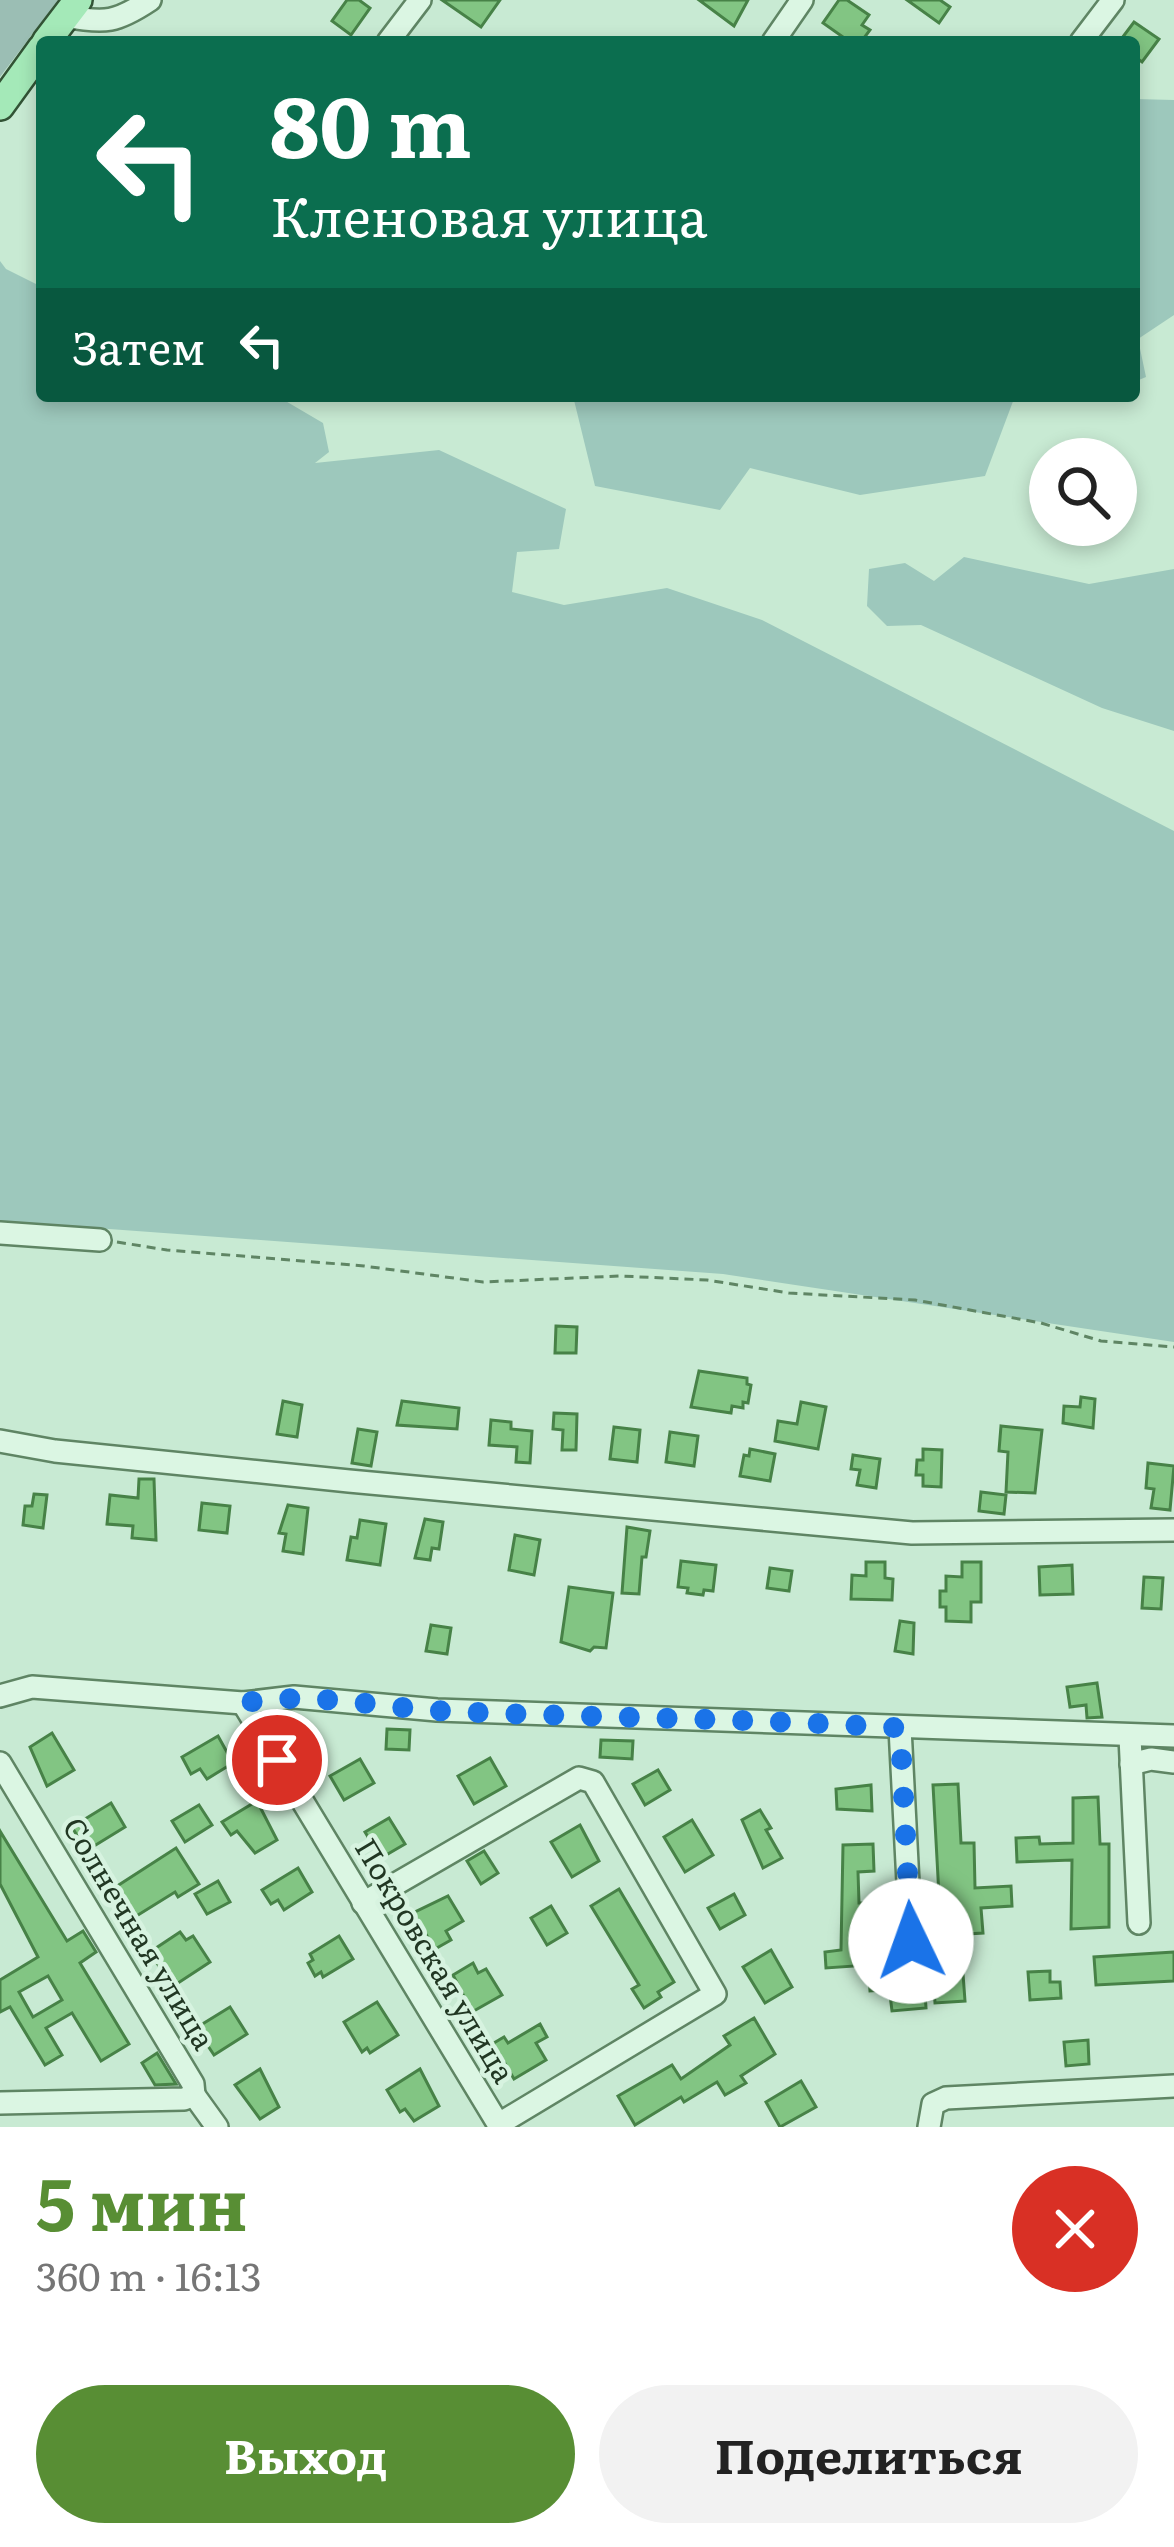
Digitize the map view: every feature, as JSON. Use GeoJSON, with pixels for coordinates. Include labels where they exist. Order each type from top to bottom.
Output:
{"type":"FeatureCollection","features":[{"type":"Feature","properties":{"kind":"main road"},"geometry":{"type":"LineString","coordinates":[[0,106],[36,58]]}},
{"type":"Feature","properties":{"kind":"street"},"geometry":{"type":"LineString","coordinates":[[56,31],[126,16],[150,0]]}},
{"type":"Feature","properties":{"kind":"street"},"geometry":{"type":"LineString","coordinates":[[393,36],[420,0]]}},
{"type":"Feature","properties":{"kind":"street"},"geometry":{"type":"LineString","coordinates":[[777,36],[802,0]]}},
{"type":"Feature","properties":{"kind":"street"},"geometry":{"type":"LineString","coordinates":[[1086,36],[1113,0]]}},
{"type":"Feature","properties":{"kind":"street"},"geometry":{"type":"LineString","coordinates":[[0,1232],[100,1240]]}},
{"type":"Feature","properties":{"kind":"street"},"geometry":{"type":"LineString","coordinates":[[0,1441],[55,1451],[349,1481],[912,1533],[1174,1530]]}},
{"type":"Feature","properties":{"kind":"street"},"geometry":{"type":"LineString","coordinates":[[0,1696],[32,1687],[243,1703],[294,1697],[437,1710],[1174,1736]]}},
{"type":"Feature","properties":{"kind":"street","name":"Покровская улица"},"geometry":{"type":"LineString","coordinates":[[243,1703],[499,2126]]}},
{"type":"Feature","properties":{"kind":"street"},"geometry":{"type":"LineString","coordinates":[[900,1728],[911,1941]]}},
{"type":"Feature","properties":{"kind":"street"},"geometry":{"type":"LineString","coordinates":[[1130,1737],[1139,1923]]}},
{"type":"Feature","properties":{"kind":"street"},"geometry":{"type":"LineString","coordinates":[[1131,1764],[1151,1759],[1174,1762]]}},
{"type":"Feature","properties":{"kind":"street","name":"Солнечная улица"},"geometry":{"type":"LineString","coordinates":[[0,1762],[193,2084],[194,2095],[0,2103]]}},
{"type":"Feature","properties":{"kind":"street"},"geometry":{"type":"LineString","coordinates":[[363,1903],[579,1778],[593,1782],[715,1994],[499,2126]]}},
{"type":"Feature","properties":{"kind":"street"},"geometry":{"type":"LineString","coordinates":[[929,2127],[933,2104],[946,2098],[1174,2086]]}},
{"type":"Feature","properties":{"kind":"street"},"geometry":{"type":"LineString","coordinates":[[194,2095],[218,2127]]}},
{"type":"Feature","properties":{"kind":"path"},"geometry":{"type":"LineString","coordinates":[[100,1240],[483,1282],[663,1278],[789,1293],[915,1300],[1041,1323],[1101,1341],[1174,1347]]}},
{"type":"Feature","properties":{"kind":"shaded area"},"geometry":{"type":"Polygon","coordinates":[[[0,0],[58,0],[0,77],[0,0]]]}},
{"type":"Feature","properties":{"kind":"shaded area"},"geometry":{"type":"Polygon","coordinates":[[[1140,99],[1174,100],[1174,315],[1140,338],[1140,99]]]}},
{"type":"Feature","properties":{"kind":"shaded area"},"geometry":{"type":"Polygon","coordinates":[[[0,261],[36,284],[36,402],[287,402],[323,423],[329,452],[315,463],[439,450],[566,509],[559,549],[517,552],[512,592],[564,605],[667,588],[762,620],[1174,831],[1174,1342],[723,1274],[0,1221],[0,261]]]}},
{"type":"Feature","properties":{"kind":"shaded area"},"geometry":{"type":"Polygon","coordinates":[[[1140,348],[1146,377],[1140,380],[1140,348]]]}},
{"type":"Feature","properties":{"kind":"shaded area"},"geometry":{"type":"Polygon","coordinates":[[[574,402],[1013,402],[985,476],[860,495],[750,468],[720,510],[595,486],[574,402]]]}},
{"type":"Feature","properties":{"kind":"shaded area"},"geometry":{"type":"Polygon","coordinates":[[[964,557],[1089,584],[1174,569],[1174,731],[1102,708],[921,625],[887,626],[867,606],[869,569],[905,563],[934,581],[964,557]]]}},
{"type":"Feature","properties":{"kind":"building"},"geometry":{"type":"Polygon","coordinates":[[[347,0],[359,0],[370,8],[351,35],[332,21],[347,0]]]}},
{"type":"Feature","properties":{"kind":"building"},"geometry":{"type":"Polygon","coordinates":[[[442,0],[500,0],[481,27],[442,0]]]}},
{"type":"Feature","properties":{"kind":"building"},"geometry":{"type":"Polygon","coordinates":[[[699,0],[748,0],[734,26],[699,0]]]}},
{"type":"Feature","properties":{"kind":"building"},"geometry":{"type":"Polygon","coordinates":[[[839,0],[847,0],[869,15],[862,25],[870,30],[866,36],[841,36],[823,23],[839,0]]]}},
{"type":"Feature","properties":{"kind":"building"},"geometry":{"type":"Polygon","coordinates":[[[907,0],[940,0],[950,7],[939,23],[907,0]]]}},
{"type":"Feature","properties":{"kind":"building"},"geometry":{"type":"Polygon","coordinates":[[[1134,22],[1159,39],[1142,62],[1140,36],[1124,36],[1134,22]]]}},
{"type":"Feature","properties":{"kind":"building"},"geometry":{"type":"Polygon","coordinates":[[[556,1326],[577,1327],[576,1353],[555,1353],[556,1326]]]}},
{"type":"Feature","properties":{"kind":"building"},"geometry":{"type":"Polygon","coordinates":[[[699,1371],[747,1378],[751,1385],[748,1403],[743,1402],[743,1408],[732,1406],[731,1413],[691,1407],[699,1371]]]}},
{"type":"Feature","properties":{"kind":"building"},"geometry":{"type":"Polygon","coordinates":[[[1081,1397],[1095,1399],[1093,1428],[1063,1423],[1064,1406],[1080,1407],[1081,1397]]]}},
{"type":"Feature","properties":{"kind":"building"},"geometry":{"type":"Polygon","coordinates":[[[283,1401],[302,1405],[297,1437],[277,1434],[283,1401]]]}},
{"type":"Feature","properties":{"kind":"building"},"geometry":{"type":"Polygon","coordinates":[[[402,1401],[459,1408],[457,1429],[397,1425],[402,1401]]]}},
{"type":"Feature","properties":{"kind":"building"},"geometry":{"type":"Polygon","coordinates":[[[801,1402],[826,1407],[818,1449],[775,1441],[778,1421],[797,1424],[801,1402]]]}},
{"type":"Feature","properties":{"kind":"building"},"geometry":{"type":"Polygon","coordinates":[[[554,1413],[577,1414],[576,1450],[562,1450],[563,1430],[553,1429],[554,1413]]]}},
{"type":"Feature","properties":{"kind":"building"},"geometry":{"type":"Polygon","coordinates":[[[491,1420],[532,1431],[530,1463],[516,1462],[517,1447],[489,1445],[491,1420]]]}},
{"type":"Feature","properties":{"kind":"building"},"geometry":{"type":"Polygon","coordinates":[[[1001,1426],[1042,1430],[1035,1493],[1006,1492],[1008,1452],[999,1451],[1001,1426]]]}},
{"type":"Feature","properties":{"kind":"building"},"geometry":{"type":"Polygon","coordinates":[[[614,1427],[640,1430],[637,1462],[610,1459],[614,1427]]]}},
{"type":"Feature","properties":{"kind":"building"},"geometry":{"type":"Polygon","coordinates":[[[358,1429],[377,1432],[371,1466],[352,1463],[358,1429]]]}},
{"type":"Feature","properties":{"kind":"building"},"geometry":{"type":"Polygon","coordinates":[[[670,1432],[698,1436],[694,1466],[666,1462],[670,1432]]]}},
{"type":"Feature","properties":{"kind":"building"},"geometry":{"type":"Polygon","coordinates":[[[750,1449],[775,1454],[770,1481],[740,1476],[750,1449]]]}},
{"type":"Feature","properties":{"kind":"building"},"geometry":{"type":"Polygon","coordinates":[[[923,1449],[942,1450],[941,1487],[923,1486],[923,1475],[916,1475],[923,1449]]]}},
{"type":"Feature","properties":{"kind":"building"},"geometry":{"type":"Polygon","coordinates":[[[853,1455],[880,1459],[876,1488],[857,1485],[860,1470],[851,1469],[853,1455]]]}},
{"type":"Feature","properties":{"kind":"building"},"geometry":{"type":"Polygon","coordinates":[[[1148,1463],[1174,1466],[1170,1510],[1151,1508],[1154,1489],[1146,1488],[1148,1463]]]}},
{"type":"Feature","properties":{"kind":"building"},"geometry":{"type":"Polygon","coordinates":[[[139,1479],[154,1479],[156,1540],[132,1538],[133,1526],[107,1524],[110,1495],[138,1498],[139,1479]]]}},
{"type":"Feature","properties":{"kind":"building"},"geometry":{"type":"Polygon","coordinates":[[[981,1492],[1006,1495],[1004,1514],[979,1511],[981,1492]]]}},
{"type":"Feature","properties":{"kind":"building"},"geometry":{"type":"Polygon","coordinates":[[[34,1494],[47,1495],[43,1528],[23,1525],[25,1506],[32,1506],[34,1494]]]}},
{"type":"Feature","properties":{"kind":"building"},"geometry":{"type":"Polygon","coordinates":[[[202,1503],[230,1506],[227,1533],[199,1530],[202,1503]]]}},
{"type":"Feature","properties":{"kind":"building"},"geometry":{"type":"Polygon","coordinates":[[[288,1505],[308,1508],[303,1554],[283,1551],[286,1534],[279,1533],[288,1505]]]}},
{"type":"Feature","properties":{"kind":"building"},"geometry":{"type":"Polygon","coordinates":[[[425,1519],[443,1522],[439,1549],[432,1548],[430,1560],[415,1558],[425,1519]]]}},
{"type":"Feature","properties":{"kind":"building"},"geometry":{"type":"Polygon","coordinates":[[[360,1520],[386,1524],[380,1565],[347,1560],[360,1520]]]}},
{"type":"Feature","properties":{"kind":"building"},"geometry":{"type":"Polygon","coordinates":[[[627,1527],[650,1531],[639,1594],[622,1593],[627,1527]]]}},
{"type":"Feature","properties":{"kind":"building"},"geometry":{"type":"Polygon","coordinates":[[[515,1535],[540,1540],[534,1575],[509,1570],[515,1535]]]}},
{"type":"Feature","properties":{"kind":"building"},"geometry":{"type":"Polygon","coordinates":[[[681,1561],[716,1565],[713,1591],[704,1590],[703,1595],[678,1587],[681,1561]]]}},
{"type":"Feature","properties":{"kind":"building"},"geometry":{"type":"Polygon","coordinates":[[[866,1562],[885,1562],[885,1578],[893,1579],[892,1600],[851,1599],[852,1575],[866,1576],[866,1562]]]}},
{"type":"Feature","properties":{"kind":"building"},"geometry":{"type":"Polygon","coordinates":[[[962,1562],[981,1562],[981,1602],[971,1602],[971,1622],[946,1621],[940,1591],[946,1591],[946,1576],[962,1577],[962,1562]]]}},
{"type":"Feature","properties":{"kind":"building"},"geometry":{"type":"Polygon","coordinates":[[[1072,1565],[1073,1594],[1040,1595],[1039,1567],[1072,1565]]]}},
{"type":"Feature","properties":{"kind":"building"},"geometry":{"type":"Polygon","coordinates":[[[770,1568],[792,1571],[789,1591],[767,1588],[770,1568]]]}},
{"type":"Feature","properties":{"kind":"building"},"geometry":{"type":"Polygon","coordinates":[[[1144,1577],[1163,1578],[1161,1609],[1142,1608],[1144,1577]]]}},
{"type":"Feature","properties":{"kind":"building"},"geometry":{"type":"Polygon","coordinates":[[[569,1587],[613,1593],[606,1648],[590,1651],[561,1642],[569,1587]]]}},
{"type":"Feature","properties":{"kind":"building"},"geometry":{"type":"Polygon","coordinates":[[[900,1621],[914,1623],[913,1654],[895,1651],[900,1621]]]}},
{"type":"Feature","properties":{"kind":"building"},"geometry":{"type":"Polygon","coordinates":[[[431,1625],[451,1628],[447,1654],[426,1651],[431,1625]]]}},
{"type":"Feature","properties":{"kind":"building"},"geometry":{"type":"Polygon","coordinates":[[[1097,1683],[1102,1717],[1087,1718],[1086,1705],[1070,1707],[1067,1687],[1097,1683]]]}},
{"type":"Feature","properties":{"kind":"building"},"geometry":{"type":"Polygon","coordinates":[[[387,1729],[410,1730],[409,1750],[386,1749],[387,1729]]]}},
{"type":"Feature","properties":{"kind":"building"},"geometry":{"type":"Polygon","coordinates":[[[52,1733],[74,1770],[47,1786],[30,1747],[52,1733]]]}},
{"type":"Feature","properties":{"kind":"building"},"geometry":{"type":"Polygon","coordinates":[[[218,1736],[233,1763],[207,1779],[200,1769],[191,1774],[182,1757],[218,1736]]]}},
{"type":"Feature","properties":{"kind":"building"},"geometry":{"type":"Polygon","coordinates":[[[601,1740],[633,1741],[632,1759],[600,1757],[601,1740]]]}},
{"type":"Feature","properties":{"kind":"building"},"geometry":{"type":"Polygon","coordinates":[[[490,1758],[506,1786],[474,1804],[458,1776],[490,1758]]]}},
{"type":"Feature","properties":{"kind":"building"},"geometry":{"type":"Polygon","coordinates":[[[360,1759],[374,1783],[344,1800],[330,1776],[360,1759]]]}},
{"type":"Feature","properties":{"kind":"building"},"geometry":{"type":"Polygon","coordinates":[[[658,1770],[670,1790],[645,1805],[633,1784],[658,1770]]]}},
{"type":"Feature","properties":{"kind":"building"},"geometry":{"type":"Polygon","coordinates":[[[958,1784],[961,1843],[974,1843],[975,1888],[1011,1886],[1012,1906],[981,1908],[983,1933],[951,1935],[950,1918],[931,1919],[930,1896],[939,1896],[933,1785],[958,1784]]]}},
{"type":"Feature","properties":{"kind":"building"},"geometry":{"type":"Polygon","coordinates":[[[871,1785],[872,1811],[837,1809],[836,1789],[871,1785]]]}},
{"type":"Feature","properties":{"kind":"building"},"geometry":{"type":"Polygon","coordinates":[[[1098,1797],[1100,1844],[1109,1844],[1109,1927],[1071,1929],[1072,1860],[1017,1862],[1016,1838],[1039,1837],[1040,1844],[1073,1843],[1073,1798],[1098,1797]]]}},
{"type":"Feature","properties":{"kind":"building"},"geometry":{"type":"Polygon","coordinates":[[[257,1801],[277,1840],[255,1853],[237,1831],[231,1835],[222,1822],[257,1801]]]}},
{"type":"Feature","properties":{"kind":"building"},"geometry":{"type":"Polygon","coordinates":[[[111,1803],[125,1827],[86,1851],[72,1827],[111,1803]]]}},
{"type":"Feature","properties":{"kind":"building"},"geometry":{"type":"Polygon","coordinates":[[[199,1805],[212,1825],[185,1842],[172,1821],[199,1805]]]}},
{"type":"Feature","properties":{"kind":"building"},"geometry":{"type":"Polygon","coordinates":[[[760,1810],[782,1858],[763,1868],[742,1820],[760,1810]]]}},
{"type":"Feature","properties":{"kind":"building"},"geometry":{"type":"Polygon","coordinates":[[[389,1818],[405,1844],[381,1858],[365,1832],[389,1818]]]}},
{"type":"Feature","properties":{"kind":"building"},"geometry":{"type":"Polygon","coordinates":[[[692,1820],[713,1855],[685,1872],[664,1837],[692,1820]]]}},
{"type":"Feature","properties":{"kind":"building"},"geometry":{"type":"Polygon","coordinates":[[[580,1825],[599,1861],[572,1877],[551,1842],[580,1825]]]}},
{"type":"Feature","properties":{"kind":"building"},"geometry":{"type":"Polygon","coordinates":[[[0,1831],[67,1941],[83,1931],[96,1952],[80,1963],[129,2044],[101,2061],[72,2013],[46,2028],[62,2055],[45,2065],[10,2007],[0,2012],[0,1980],[38,1957],[0,1884],[0,1831]],[[48,1976],[19,1992],[33,2017],[62,2000],[48,1976]]]}},
{"type":"Feature","properties":{"kind":"building"},"geometry":{"type":"Polygon","coordinates":[[[873,1844],[874,1871],[858,1872],[859,1903],[874,1903],[875,1957],[896,1956],[898,1989],[870,1991],[868,1965],[826,1968],[825,1952],[841,1950],[843,1845],[873,1844]]]}},
{"type":"Feature","properties":{"kind":"building"},"geometry":{"type":"Polygon","coordinates":[[[176,1848],[199,1884],[178,1897],[175,1892],[130,1920],[111,1890],[176,1848]]]}},
{"type":"Feature","properties":{"kind":"building"},"geometry":{"type":"Polygon","coordinates":[[[484,1851],[498,1873],[481,1884],[467,1861],[484,1851]]]}},
{"type":"Feature","properties":{"kind":"building"},"geometry":{"type":"Polygon","coordinates":[[[298,1868],[312,1892],[284,1910],[278,1900],[271,1904],[262,1890],[298,1868]]]}},
{"type":"Feature","properties":{"kind":"building"},"geometry":{"type":"Polygon","coordinates":[[[218,1881],[230,1902],[207,1914],[195,1894],[218,1881]]]}},
{"type":"Feature","properties":{"kind":"building"},"geometry":{"type":"Polygon","coordinates":[[[619,1889],[674,1982],[644,2008],[632,1989],[639,1985],[591,1906],[619,1889]]]}},
{"type":"Feature","properties":{"kind":"building"},"geometry":{"type":"Polygon","coordinates":[[[734,1894],[745,1915],[720,1929],[708,1908],[734,1894]]]}},
{"type":"Feature","properties":{"kind":"building"},"geometry":{"type":"Polygon","coordinates":[[[448,1896],[463,1921],[446,1931],[451,1940],[435,1949],[413,1913],[448,1896]]]}},
{"type":"Feature","properties":{"kind":"building"},"geometry":{"type":"Polygon","coordinates":[[[551,1906],[567,1933],[547,1945],[531,1918],[551,1906]]]}},
{"type":"Feature","properties":{"kind":"building"},"geometry":{"type":"Polygon","coordinates":[[[180,1932],[186,1940],[193,1936],[210,1962],[172,1987],[150,1952],[180,1932]]]}},
{"type":"Feature","properties":{"kind":"building"},"geometry":{"type":"Polygon","coordinates":[[[339,1936],[353,1959],[323,1977],[321,1972],[315,1976],[308,1963],[313,1960],[310,1954],[339,1936]]]}},
{"type":"Feature","properties":{"kind":"building"},"geometry":{"type":"Polygon","coordinates":[[[771,1950],[792,1987],[765,2003],[743,1967],[771,1950]]]}},
{"type":"Feature","properties":{"kind":"building"},"geometry":{"type":"Polygon","coordinates":[[[1174,1952],[1174,1981],[1096,1985],[1094,1957],[1174,1952]]]}},
{"type":"Feature","properties":{"kind":"building"},"geometry":{"type":"Polygon","coordinates":[[[962,1960],[965,2001],[935,2003],[936,1962],[962,1960]]]}},
{"type":"Feature","properties":{"kind":"building"},"geometry":{"type":"Polygon","coordinates":[[[473,1963],[478,1973],[486,1969],[502,1995],[472,2012],[453,1975],[473,1963]]]}},
{"type":"Feature","properties":{"kind":"building"},"geometry":{"type":"Polygon","coordinates":[[[1050,1971],[1050,1982],[1060,1982],[1061,1998],[1030,2000],[1028,1972],[1050,1971]]]}},
{"type":"Feature","properties":{"kind":"building"},"geometry":{"type":"Polygon","coordinates":[[[925,1993],[926,2008],[892,2011],[890,1995],[925,1993]]]}},
{"type":"Feature","properties":{"kind":"building"},"geometry":{"type":"Polygon","coordinates":[[[377,2002],[398,2035],[370,2053],[367,2048],[362,2052],[344,2022],[377,2002]]]}},
{"type":"Feature","properties":{"kind":"building"},"geometry":{"type":"Polygon","coordinates":[[[230,2007],[247,2034],[214,2055],[196,2028],[230,2007]]]}},
{"type":"Feature","properties":{"kind":"building"},"geometry":{"type":"Polygon","coordinates":[[[754,2018],[775,2054],[741,2076],[746,2083],[725,2095],[717,2082],[635,2125],[618,2096],[672,2065],[681,2079],[730,2045],[724,2036],[754,2018]]]}},
{"type":"Feature","properties":{"kind":"building"},"geometry":{"type":"Polygon","coordinates":[[[540,2024],[547,2037],[536,2043],[546,2060],[514,2079],[503,2060],[496,2064],[487,2047],[504,2037],[508,2043],[540,2024]]]}},
{"type":"Feature","properties":{"kind":"building"},"geometry":{"type":"Polygon","coordinates":[[[1088,2040],[1089,2064],[1066,2066],[1064,2042],[1088,2040]]]}},
{"type":"Feature","properties":{"kind":"building"},"geometry":{"type":"Polygon","coordinates":[[[157,2053],[176,2084],[155,2085],[142,2063],[157,2053]]]}},
{"type":"Feature","properties":{"kind":"building"},"geometry":{"type":"Polygon","coordinates":[[[260,2069],[279,2107],[260,2119],[235,2085],[260,2069]]]}},
{"type":"Feature","properties":{"kind":"building"},"geometry":{"type":"Polygon","coordinates":[[[420,2069],[439,2106],[414,2121],[405,2109],[400,2112],[387,2090],[420,2069]]]}},
{"type":"Feature","properties":{"kind":"building"},"geometry":{"type":"Polygon","coordinates":[[[801,2081],[816,2107],[780,2127],[766,2102],[801,2081]]]}},
{"type":"Feature","properties":{"kind":"route"},"geometry":{"type":"LineString","coordinates":[[277,1760],[243,1703],[294,1697],[437,1710],[900,1728],[911,1941]]}}]}
